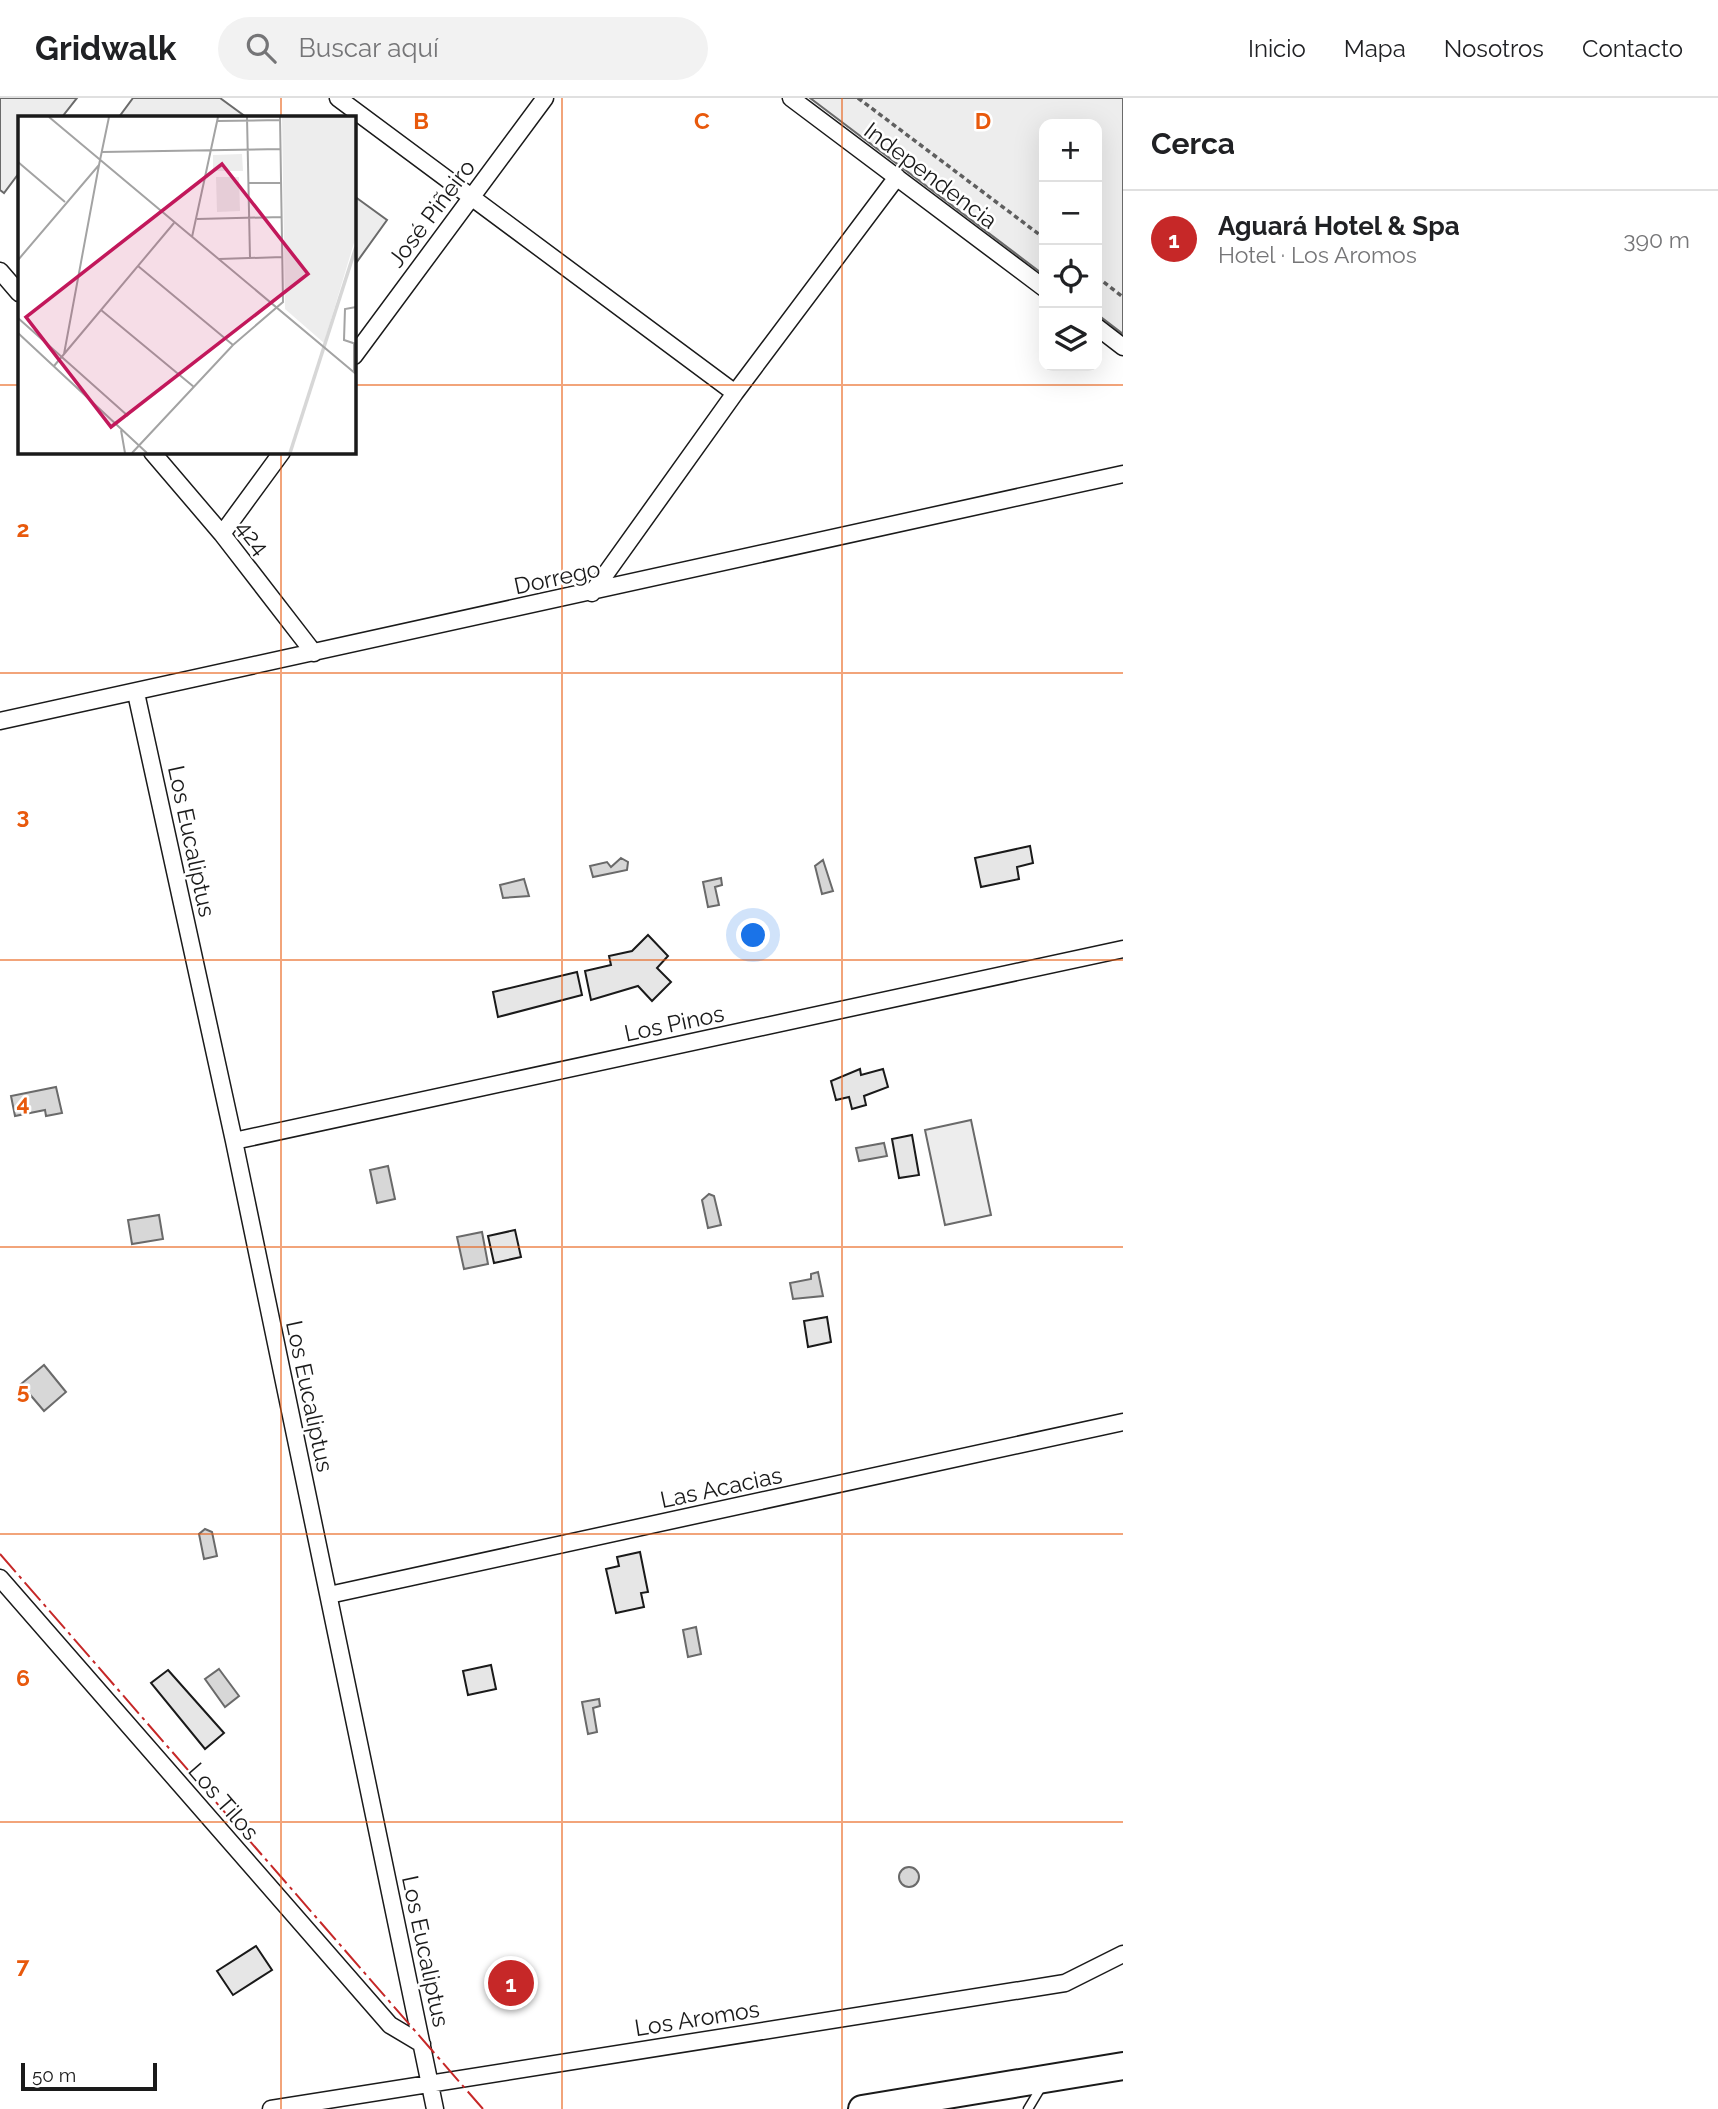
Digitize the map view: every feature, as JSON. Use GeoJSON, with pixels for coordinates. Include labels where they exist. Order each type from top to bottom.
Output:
{"type":"FeatureCollection","features":[{"type":"Feature","properties":{"kind":"main road"},"geometry":{"type":"LineString","coordinates":[[862,2109],[1123,2066]]}},
{"type":"Feature","properties":{"kind":"street"},"geometry":{"type":"LineString","coordinates":[[338,98],[735,393]]}},
{"type":"Feature","properties":{"kind":"street","name":"José Piñeiro"},"geometry":{"type":"LineString","coordinates":[[355,355],[545,98]]}},
{"type":"Feature","properties":{"kind":"street","name":"Independencia"},"geometry":{"type":"LineString","coordinates":[[791,98],[1039,284]]}},
{"type":"Feature","properties":{"kind":"street"},"geometry":{"type":"LineString","coordinates":[[592,593],[735,393],[897,177]]}},
{"type":"Feature","properties":{"kind":"street"},"geometry":{"type":"LineString","coordinates":[[0,271],[18,292]]}},
{"type":"Feature","properties":{"kind":"street"},"geometry":{"type":"LineString","coordinates":[[1102,331],[1123,347]]}},
{"type":"Feature","properties":{"kind":"street","name":"424"},"geometry":{"type":"LineString","coordinates":[[153,453],[222,534],[313,653]]}},
{"type":"Feature","properties":{"kind":"street"},"geometry":{"type":"LineString","coordinates":[[222,534],[281,453]]}},
{"type":"Feature","properties":{"kind":"street","name":"Dorrego"},"geometry":{"type":"LineString","coordinates":[[0,722],[1123,474]]}},
{"type":"Feature","properties":{"kind":"street","name":"Los Eucaliptus"},"geometry":{"type":"LineString","coordinates":[[136,693],[234,1141],[435,2109]]}},
{"type":"Feature","properties":{"kind":"street","name":"Los Pinos"},"geometry":{"type":"LineString","coordinates":[[234,1141],[1123,949]]}},
{"type":"Feature","properties":{"kind":"street","name":"Las Acacias"},"geometry":{"type":"LineString","coordinates":[[329,1595],[1123,1422]]}},
{"type":"Feature","properties":{"kind":"street","name":"Los Tilos"},"geometry":{"type":"LineString","coordinates":[[0,1578],[390,2025],[422,2044]]}},
{"type":"Feature","properties":{"kind":"street","name":"Los Aromos"},"geometry":{"type":"LineString","coordinates":[[271,2109],[1066,1983],[1123,1954]]}},
{"type":"Feature","properties":{"kind":"lane"},"geometry":{"type":"LineString","coordinates":[[1028,2109],[1045,2079]]}},
{"type":"Feature","properties":{"kind":"path"},"geometry":{"type":"LineString","coordinates":[[858,98],[1039,234]]}},
{"type":"Feature","properties":{"kind":"path"},"geometry":{"type":"LineString","coordinates":[[1102,281],[1123,297]]}},
{"type":"Feature","properties":{"kind":"shaded area"},"geometry":{"type":"Polygon","coordinates":[[[0,98],[77,98],[63,116],[18,116],[18,174],[4,193],[0,190],[0,98]]]}},
{"type":"Feature","properties":{"kind":"shaded area"},"geometry":{"type":"Polygon","coordinates":[[[133,98],[220,98],[245,116],[120,116],[133,98]]]}},
{"type":"Feature","properties":{"kind":"shaded area"},"geometry":{"type":"Polygon","coordinates":[[[810,98],[1123,98],[1123,334],[1102,318],[1102,119],[1039,119],[1039,271],[810,98]]]}},
{"type":"Feature","properties":{"kind":"shaded area"},"geometry":{"type":"Polygon","coordinates":[[[355,197],[387,220],[355,265],[355,197]]]}},
{"type":"Feature","properties":{"kind":"shaded area"},"geometry":{"type":"Polygon","coordinates":[[[621,858],[628,862],[627,870],[593,877],[590,866],[607,862],[611,867],[621,858]]]}},
{"type":"Feature","properties":{"kind":"shaded area"},"geometry":{"type":"Polygon","coordinates":[[[823,860],[833,891],[822,894],[815,866],[823,860]]]}},
{"type":"Feature","properties":{"kind":"shaded area"},"geometry":{"type":"Polygon","coordinates":[[[721,878],[722,885],[715,887],[719,905],[708,907],[703,882],[721,878]]]}},
{"type":"Feature","properties":{"kind":"shaded area"},"geometry":{"type":"Polygon","coordinates":[[[524,879],[529,896],[503,898],[500,885],[524,879]]]}},
{"type":"Feature","properties":{"kind":"shaded area"},"geometry":{"type":"Polygon","coordinates":[[[56,1087],[62,1113],[46,1116],[45,1110],[15,1116],[11,1096],[56,1087]]]}},
{"type":"Feature","properties":{"kind":"shaded area"},"geometry":{"type":"Polygon","coordinates":[[[971,1120],[991,1215],[945,1225],[925,1130],[971,1120]]]}},
{"type":"Feature","properties":{"kind":"shaded area"},"geometry":{"type":"Polygon","coordinates":[[[884,1143],[887,1156],[859,1161],[856,1148],[884,1143]]]}},
{"type":"Feature","properties":{"kind":"shaded area"},"geometry":{"type":"Polygon","coordinates":[[[388,1166],[395,1199],[377,1203],[370,1170],[388,1166]]]}},
{"type":"Feature","properties":{"kind":"shaded area"},"geometry":{"type":"Polygon","coordinates":[[[709,1194],[714,1196],[721,1225],[708,1228],[702,1200],[709,1194]]]}},
{"type":"Feature","properties":{"kind":"shaded area"},"geometry":{"type":"Polygon","coordinates":[[[159,1215],[163,1239],[132,1244],[128,1220],[159,1215]]]}},
{"type":"Feature","properties":{"kind":"shaded area"},"geometry":{"type":"Polygon","coordinates":[[[482,1232],[488,1264],[464,1269],[457,1237],[482,1232]]]}},
{"type":"Feature","properties":{"kind":"shaded area"},"geometry":{"type":"Polygon","coordinates":[[[818,1272],[823,1296],[793,1299],[790,1283],[811,1279],[811,1274],[818,1272]]]}},
{"type":"Feature","properties":{"kind":"shaded area"},"geometry":{"type":"Polygon","coordinates":[[[44,1365],[66,1392],[44,1411],[21,1384],[44,1365]]]}},
{"type":"Feature","properties":{"kind":"shaded area"},"geometry":{"type":"Polygon","coordinates":[[[205,1529],[212,1532],[217,1556],[204,1559],[199,1534],[205,1529]]]}},
{"type":"Feature","properties":{"kind":"shaded area"},"geometry":{"type":"Polygon","coordinates":[[[696,1627],[701,1654],[688,1657],[683,1630],[696,1627]]]}},
{"type":"Feature","properties":{"kind":"shaded area"},"geometry":{"type":"Polygon","coordinates":[[[219,1669],[239,1696],[225,1707],[205,1679],[219,1669]]]}},
{"type":"Feature","properties":{"kind":"shaded area"},"geometry":{"type":"Polygon","coordinates":[[[599,1699],[600,1706],[593,1708],[597,1732],[588,1734],[582,1702],[599,1699]]]}},
{"type":"Feature","properties":{"kind":"shaded area"},"geometry":{"type":"Polygon","coordinates":[[[905,1867],[913,1867],[919,1877],[913,1887],[905,1887],[899,1881],[899,1873],[905,1867]]]}},
{"type":"Feature","properties":{"kind":"building"},"geometry":{"type":"Polygon","coordinates":[[[1030,846],[1033,863],[1017,867],[1019,879],[981,887],[975,858],[1030,846]]]}},
{"type":"Feature","properties":{"kind":"building"},"geometry":{"type":"Polygon","coordinates":[[[648,935],[668,956],[657,968],[671,982],[652,1001],[638,986],[591,1000],[585,971],[611,965],[609,956],[632,951],[648,935]]]}},
{"type":"Feature","properties":{"kind":"building"},"geometry":{"type":"Polygon","coordinates":[[[577,972],[582,995],[498,1017],[493,992],[577,972]]]}},
{"type":"Feature","properties":{"kind":"building"},"geometry":{"type":"Polygon","coordinates":[[[860,1069],[861,1075],[883,1069],[888,1087],[864,1096],[866,1105],[852,1109],[849,1097],[836,1100],[831,1081],[860,1069]]]}},
{"type":"Feature","properties":{"kind":"building"},"geometry":{"type":"Polygon","coordinates":[[[912,1135],[919,1175],[899,1178],[892,1139],[912,1135]]]}},
{"type":"Feature","properties":{"kind":"building"},"geometry":{"type":"Polygon","coordinates":[[[515,1230],[521,1257],[494,1263],[488,1236],[515,1230]]]}},
{"type":"Feature","properties":{"kind":"building"},"geometry":{"type":"Polygon","coordinates":[[[827,1317],[831,1342],[808,1347],[804,1321],[827,1317]]]}},
{"type":"Feature","properties":{"kind":"building"},"geometry":{"type":"Polygon","coordinates":[[[640,1552],[648,1592],[641,1593],[644,1607],[616,1613],[606,1569],[619,1566],[617,1557],[640,1552]]]}},
{"type":"Feature","properties":{"kind":"building"},"geometry":{"type":"Polygon","coordinates":[[[491,1665],[496,1689],[468,1695],[463,1671],[491,1665]]]}},
{"type":"Feature","properties":{"kind":"building"},"geometry":{"type":"Polygon","coordinates":[[[168,1670],[224,1733],[205,1749],[151,1683],[168,1670]]]}},
{"type":"Feature","properties":{"kind":"building"},"geometry":{"type":"Polygon","coordinates":[[[256,1946],[272,1970],[233,1995],[217,1971],[256,1946]]]}},
{"type":"Feature","properties":{"kind":"power"},"geometry":{"type":"LineString","coordinates":[[0,1554],[483,2109]]}},
{"type":"Feature","properties":{"kind":"place","name":"Aguará Hotel & Spa"},"geometry":{"type":"Point","coordinates":[511,1983]}}]}
